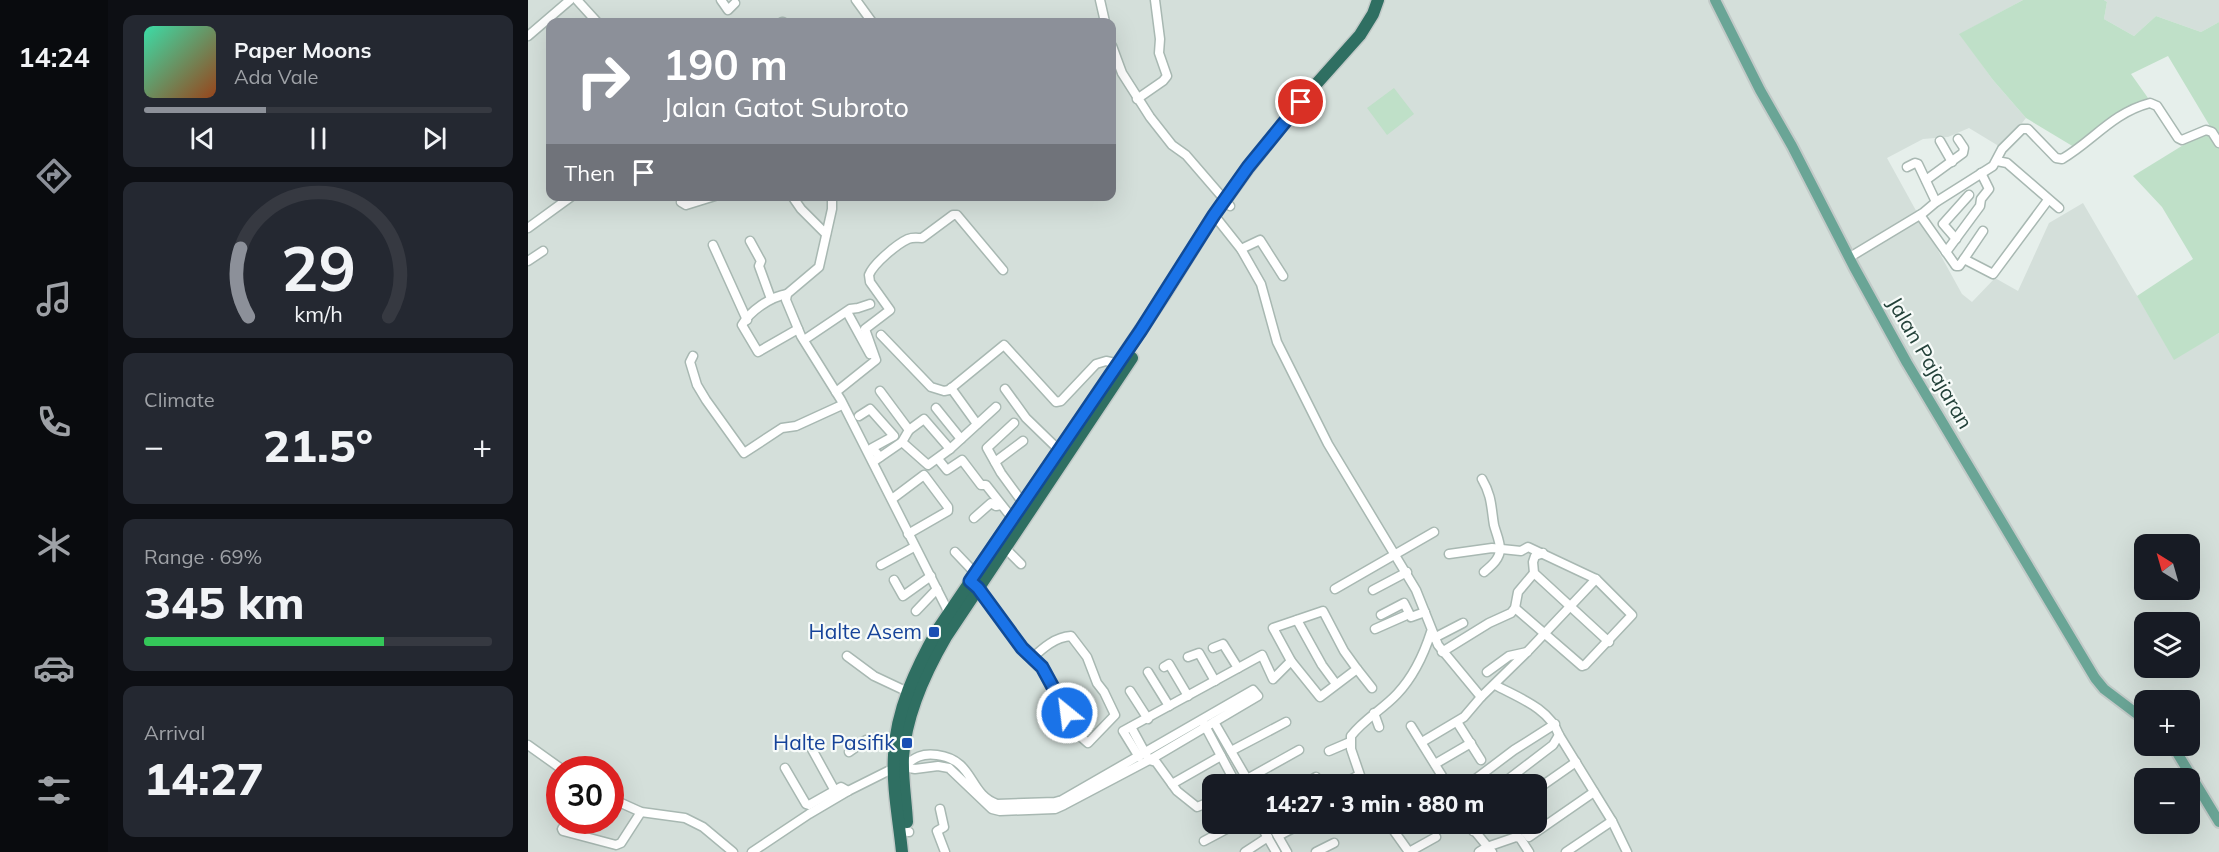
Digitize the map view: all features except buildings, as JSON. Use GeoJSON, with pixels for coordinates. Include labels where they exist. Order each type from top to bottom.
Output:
{"type":"FeatureCollection","features":[{"type":"Feature","properties":{"kind":"highway"},"geometry":{"type":"LineString","coordinates":[[1227,204],[1248,167],[1302,100],[1360,35],[1373,14],[1378,0]]}},
{"type":"Feature","properties":{"kind":"highway"},"geometry":{"type":"LineString","coordinates":[[974,581],[1005,548],[1217,218],[1307,106],[1364,40],[1378,18],[1384,0]]}},
{"type":"Feature","properties":{"kind":"highway"},"geometry":{"type":"LineString","coordinates":[[904,851],[908,832],[895,743],[908,692],[918,666],[952,618],[1012,518],[1125,361]]}},
{"type":"Feature","properties":{"kind":"highway"},"geometry":{"type":"LineString","coordinates":[[904,851],[899,768],[918,693],[952,618]]}},
{"type":"Feature","properties":{"kind":"main road","name":"Jalan Pajajaran"},"geometry":{"type":"LineString","coordinates":[[1715,0],[1755,80],[1951,441],[2083,660],[2104,689],[2134,712]]}},
{"type":"Feature","properties":{"kind":"main road"},"geometry":{"type":"LineString","coordinates":[[2179,756],[2219,822]]}},
{"type":"Feature","properties":{"kind":"street"},"geometry":{"type":"LineString","coordinates":[[549,18],[570,0]]}},
{"type":"Feature","properties":{"kind":"street"},"geometry":{"type":"LineString","coordinates":[[577,0],[593,18]]}},
{"type":"Feature","properties":{"kind":"street"},"geometry":{"type":"LineString","coordinates":[[721,0],[728,10],[735,1]]}},
{"type":"Feature","properties":{"kind":"street"},"geometry":{"type":"LineString","coordinates":[[856,0],[869,18]]}},
{"type":"Feature","properties":{"kind":"street"},"geometry":{"type":"LineString","coordinates":[[1137,99],[1163,81],[1167,75],[1159,53],[1160,39],[1155,0]]}},
{"type":"Feature","properties":{"kind":"street"},"geometry":{"type":"LineString","coordinates":[[1103,1],[1105,18]]}},
{"type":"Feature","properties":{"kind":"street"},"geometry":{"type":"LineString","coordinates":[[528,36],[546,21]]}},
{"type":"Feature","properties":{"kind":"street"},"geometry":{"type":"LineString","coordinates":[[1116,57],[1122,73],[1137,99],[1172,145],[1186,155],[1227,204]]}},
{"type":"Feature","properties":{"kind":"street"},"geometry":{"type":"LineString","coordinates":[[1997,161],[1997,156],[2002,149],[2022,129],[2028,129],[2056,158],[2062,159],[2116,118],[2150,103],[2157,106],[2178,138],[2182,140],[2206,130],[2211,132],[2219,143]]}},
{"type":"Feature","properties":{"kind":"street"},"geometry":{"type":"LineString","coordinates":[[1926,180],[1952,162],[1965,149],[1959,139]]}},
{"type":"Feature","properties":{"kind":"street"},"geometry":{"type":"LineString","coordinates":[[1940,141],[1952,162]]}},
{"type":"Feature","properties":{"kind":"street"},"geometry":{"type":"LineString","coordinates":[[1850,257],[1920,214],[1997,161],[2007,162],[2059,208]]}},
{"type":"Feature","properties":{"kind":"street"},"geometry":{"type":"LineString","coordinates":[[1907,167],[1917,163],[1936,202]]}},
{"type":"Feature","properties":{"kind":"street"},"geometry":{"type":"LineString","coordinates":[[1946,252],[1980,206],[1981,199],[1989,189],[1981,173]]}},
{"type":"Feature","properties":{"kind":"street"},"geometry":{"type":"LineString","coordinates":[[1956,239],[1944,224],[1969,195]]}},
{"type":"Feature","properties":{"kind":"street"},"geometry":{"type":"LineString","coordinates":[[1964,259],[1988,273],[1994,273],[2048,200]]}},
{"type":"Feature","properties":{"kind":"street"},"geometry":{"type":"LineString","coordinates":[[528,228],[565,201]]}},
{"type":"Feature","properties":{"kind":"street"},"geometry":{"type":"LineString","coordinates":[[681,202],[686,205],[699,201]]}},
{"type":"Feature","properties":{"kind":"street"},"geometry":{"type":"LineString","coordinates":[[796,201],[826,234]]}},
{"type":"Feature","properties":{"kind":"street"},"geometry":{"type":"LineString","coordinates":[[798,329],[758,352],[742,325],[754,311],[771,299],[787,294],[819,267],[832,201]]}},
{"type":"Feature","properties":{"kind":"street"},"geometry":{"type":"LineString","coordinates":[[1920,214],[1956,266],[1959,266],[1983,231]]}},
{"type":"Feature","properties":{"kind":"street"},"geometry":{"type":"LineString","coordinates":[[836,392],[875,362],[876,358],[865,329],[890,310],[870,282],[869,275],[880,261],[904,242],[914,237],[922,238],[953,215],[957,215],[1003,270]]}},
{"type":"Feature","properties":{"kind":"street"},"geometry":{"type":"LineString","coordinates":[[1217,218],[1241,249],[1265,293],[1277,342],[1328,444],[1407,572],[1442,652],[1481,697]]}},
{"type":"Feature","properties":{"kind":"street"},"geometry":{"type":"LineString","coordinates":[[1241,249],[1260,240],[1283,276]]}},
{"type":"Feature","properties":{"kind":"street"},"geometry":{"type":"LineString","coordinates":[[750,241],[761,261],[759,266],[771,299]]}},
{"type":"Feature","properties":{"kind":"street"},"geometry":{"type":"LineString","coordinates":[[713,245],[747,320]]}},
{"type":"Feature","properties":{"kind":"street"},"geometry":{"type":"LineString","coordinates":[[528,261],[543,250]]}},
{"type":"Feature","properties":{"kind":"street"},"geometry":{"type":"LineString","coordinates":[[787,294],[786,300],[798,329],[876,460]]}},
{"type":"Feature","properties":{"kind":"street"},"geometry":{"type":"LineString","coordinates":[[804,340],[852,308],[870,304]]}},
{"type":"Feature","properties":{"kind":"street"},"geometry":{"type":"LineString","coordinates":[[847,312],[875,362]]}},
{"type":"Feature","properties":{"kind":"street"},"geometry":{"type":"LineString","coordinates":[[881,335],[931,387],[944,391],[951,388],[1004,345],[1056,402],[1061,401],[1096,364],[1106,360],[1125,361]]}},
{"type":"Feature","properties":{"kind":"street"},"geometry":{"type":"LineString","coordinates":[[693,356],[690,363],[697,385],[744,453],[782,428],[796,426],[842,405]]}},
{"type":"Feature","properties":{"kind":"street"},"geometry":{"type":"LineString","coordinates":[[951,388],[977,424]]}},
{"type":"Feature","properties":{"kind":"street"},"geometry":{"type":"LineString","coordinates":[[1005,389],[1026,418],[1059,450]]}},
{"type":"Feature","properties":{"kind":"street"},"geometry":{"type":"LineString","coordinates":[[880,391],[907,428]]}},
{"type":"Feature","properties":{"kind":"street"},"geometry":{"type":"LineString","coordinates":[[902,442],[927,465],[950,449],[996,406]]}},
{"type":"Feature","properties":{"kind":"street"},"geometry":{"type":"LineString","coordinates":[[936,408],[961,439]]}},
{"type":"Feature","properties":{"kind":"street"},"geometry":{"type":"LineString","coordinates":[[859,416],[870,409],[894,436]]}},
{"type":"Feature","properties":{"kind":"street"},"geometry":{"type":"LineString","coordinates":[[950,449],[924,419],[872,448],[914,547],[952,618]]}},
{"type":"Feature","properties":{"kind":"street"},"geometry":{"type":"LineString","coordinates":[[1014,423],[988,447],[995,462],[1023,503]]}},
{"type":"Feature","properties":{"kind":"street"},"geometry":{"type":"LineString","coordinates":[[876,460],[902,442],[907,428]]}},
{"type":"Feature","properties":{"kind":"street"},"geometry":{"type":"LineString","coordinates":[[995,462],[1023,441]]}},
{"type":"Feature","properties":{"kind":"street"},"geometry":{"type":"LineString","coordinates":[[938,459],[947,470],[962,460],[981,484],[986,485],[1012,518]]}},
{"type":"Feature","properties":{"kind":"street"},"geometry":{"type":"LineString","coordinates":[[892,499],[925,476],[948,507],[948,511],[908,534]]}},
{"type":"Feature","properties":{"kind":"street"},"geometry":{"type":"LineString","coordinates":[[1482,479],[1492,501],[1494,524],[1500,549],[1494,564],[1484,572]]}},
{"type":"Feature","properties":{"kind":"street"},"geometry":{"type":"LineString","coordinates":[[975,518],[991,503],[996,506],[1001,504]]}},
{"type":"Feature","properties":{"kind":"street"},"geometry":{"type":"LineString","coordinates":[[1335,589],[1434,532]]}},
{"type":"Feature","properties":{"kind":"street"},"geometry":{"type":"LineString","coordinates":[[881,566],[914,547]]}},
{"type":"Feature","properties":{"kind":"street"},"geometry":{"type":"LineString","coordinates":[[1449,554],[1471,550],[1521,551],[1528,547],[1596,579],[1632,615],[1609,642],[1582,666],[1515,608]]}},
{"type":"Feature","properties":{"kind":"street"},"geometry":{"type":"LineString","coordinates":[[1005,548],[1021,564]]}},
{"type":"Feature","properties":{"kind":"street"},"geometry":{"type":"LineString","coordinates":[[955,552],[1022,648],[1045,672],[1080,736],[1088,743],[1115,715],[1104,692],[1099,687],[1087,657],[1071,636],[1064,636],[1032,658]]}},
{"type":"Feature","properties":{"kind":"street"},"geometry":{"type":"LineString","coordinates":[[1542,553],[1535,556],[1534,573],[1609,642]]}},
{"type":"Feature","properties":{"kind":"street"},"geometry":{"type":"LineString","coordinates":[[1373,590],[1407,572]]}},
{"type":"Feature","properties":{"kind":"street"},"geometry":{"type":"LineString","coordinates":[[1442,652],[1489,623],[1511,613],[1515,608],[1518,592],[1534,573]]}},
{"type":"Feature","properties":{"kind":"street"},"geometry":{"type":"LineString","coordinates":[[894,580],[903,596],[931,576]]}},
{"type":"Feature","properties":{"kind":"street"},"geometry":{"type":"LineString","coordinates":[[1422,742],[1468,714],[1481,697],[1596,579]]}},
{"type":"Feature","properties":{"kind":"street"},"geometry":{"type":"LineString","coordinates":[[916,611],[937,589]]}},
{"type":"Feature","properties":{"kind":"street"},"geometry":{"type":"LineString","coordinates":[[1381,615],[1405,603],[1413,618],[1425,612]]}},
{"type":"Feature","properties":{"kind":"street"},"geometry":{"type":"LineString","coordinates":[[1357,669],[1320,698],[1291,661],[1273,628],[1323,611],[1344,651],[1372,688]]}},
{"type":"Feature","properties":{"kind":"street"},"geometry":{"type":"LineString","coordinates":[[1375,629],[1409,614]]}},
{"type":"Feature","properties":{"kind":"street"},"geometry":{"type":"LineString","coordinates":[[1297,620],[1322,665],[1336,684]]}},
{"type":"Feature","properties":{"kind":"street"},"geometry":{"type":"LineString","coordinates":[[1329,751],[1350,742],[1356,730],[1397,694],[1424,654],[1433,635],[1463,623]]}},
{"type":"Feature","properties":{"kind":"street"},"geometry":{"type":"LineString","coordinates":[[1214,648],[1223,644],[1238,668]]}},
{"type":"Feature","properties":{"kind":"street"},"geometry":{"type":"LineString","coordinates":[[1487,672],[1509,656],[1527,652]]}},
{"type":"Feature","properties":{"kind":"street"},"geometry":{"type":"LineString","coordinates":[[1188,657],[1199,653],[1215,681]]}},
{"type":"Feature","properties":{"kind":"street"},"geometry":{"type":"LineString","coordinates":[[1202,805],[1197,807],[1172,784],[1150,756],[1123,731],[1262,655],[1273,679],[1291,661]]}},
{"type":"Feature","properties":{"kind":"street"},"geometry":{"type":"LineString","coordinates":[[847,656],[874,676],[908,692]]}},
{"type":"Feature","properties":{"kind":"street"},"geometry":{"type":"LineString","coordinates":[[1164,667],[1169,664],[1188,696]]}},
{"type":"Feature","properties":{"kind":"street"},"geometry":{"type":"LineString","coordinates":[[1148,672],[1169,706]]}},
{"type":"Feature","properties":{"kind":"street"},"geometry":{"type":"LineString","coordinates":[[1495,685],[1539,709],[1555,724],[1559,735],[1612,821],[1627,852]]}},
{"type":"Feature","properties":{"kind":"street"},"geometry":{"type":"LineString","coordinates":[[899,768],[915,769],[938,766],[949,768],[992,809],[1000,811],[1055,805],[1258,698],[1254,689],[1207,723]]}},
{"type":"Feature","properties":{"kind":"street"},"geometry":{"type":"LineString","coordinates":[[1130,691],[1148,719]]}},
{"type":"Feature","properties":{"kind":"street"},"geometry":{"type":"LineString","coordinates":[[1374,713],[1379,727]]}},
{"type":"Feature","properties":{"kind":"street"},"geometry":{"type":"LineString","coordinates":[[1231,751],[1286,722]]}},
{"type":"Feature","properties":{"kind":"street"},"geometry":{"type":"LineString","coordinates":[[1457,722],[1481,760]]}},
{"type":"Feature","properties":{"kind":"street"},"geometry":{"type":"LineString","coordinates":[[1207,723],[1231,751],[1244,774]]}},
{"type":"Feature","properties":{"kind":"street"},"geometry":{"type":"LineString","coordinates":[[1207,723],[1231,774]]}},
{"type":"Feature","properties":{"kind":"street"},"geometry":{"type":"LineString","coordinates":[[1482,774],[1555,724]]}},
{"type":"Feature","properties":{"kind":"street"},"geometry":{"type":"LineString","coordinates":[[1411,726],[1441,774]]}},
{"type":"Feature","properties":{"kind":"street"},"geometry":{"type":"LineString","coordinates":[[1515,774],[1553,746],[1559,735]]}},
{"type":"Feature","properties":{"kind":"street"},"geometry":{"type":"LineString","coordinates":[[849,752],[866,740],[895,743]]}},
{"type":"Feature","properties":{"kind":"street"},"geometry":{"type":"LineString","coordinates":[[808,742],[835,790]]}},
{"type":"Feature","properties":{"kind":"street"},"geometry":{"type":"LineString","coordinates":[[1350,742],[1359,774]]}},
{"type":"Feature","properties":{"kind":"street"},"geometry":{"type":"LineString","coordinates":[[1435,764],[1471,743]]}},
{"type":"Feature","properties":{"kind":"street"},"geometry":{"type":"LineString","coordinates":[[528,745],[546,758]]}},
{"type":"Feature","properties":{"kind":"street"},"geometry":{"type":"LineString","coordinates":[[1261,774],[1299,750]]}},
{"type":"Feature","properties":{"kind":"street"},"geometry":{"type":"LineString","coordinates":[[925,754],[925,767]]}},
{"type":"Feature","properties":{"kind":"street"},"geometry":{"type":"LineString","coordinates":[[752,852],[848,791],[925,754],[948,756],[957,761],[981,793],[997,804],[1055,805]]}},
{"type":"Feature","properties":{"kind":"street"},"geometry":{"type":"LineString","coordinates":[[1172,784],[1221,756]]}},
{"type":"Feature","properties":{"kind":"street"},"geometry":{"type":"LineString","coordinates":[[1547,782],[1576,762]]}},
{"type":"Feature","properties":{"kind":"street"},"geometry":{"type":"LineString","coordinates":[[785,768],[808,804],[811,805],[843,787],[848,791]]}},
{"type":"Feature","properties":{"kind":"street"},"geometry":{"type":"LineString","coordinates":[[1547,825],[1594,792]]}},
{"type":"Feature","properties":{"kind":"street"},"geometry":{"type":"LineString","coordinates":[[624,804],[641,812],[685,818],[703,827],[733,852]]}},
{"type":"Feature","properties":{"kind":"street"},"geometry":{"type":"LineString","coordinates":[[940,809],[944,827],[937,831],[945,852]]}},
{"type":"Feature","properties":{"kind":"street"},"geometry":{"type":"LineString","coordinates":[[574,834],[616,845],[621,843],[641,812]]}},
{"type":"Feature","properties":{"kind":"street"},"geometry":{"type":"LineString","coordinates":[[1567,852],[1612,821]]}},
{"type":"Feature","properties":{"kind":"street"},"geometry":{"type":"LineString","coordinates":[[1204,841],[1217,834]]}},
{"type":"Feature","properties":{"kind":"street"},"geometry":{"type":"LineString","coordinates":[[1266,834],[1276,852]]}},
{"type":"Feature","properties":{"kind":"street"},"geometry":{"type":"LineString","coordinates":[[1282,834],[1278,836],[1287,852]]}},
{"type":"Feature","properties":{"kind":"street"},"geometry":{"type":"LineString","coordinates":[[1396,834],[1409,852],[1436,837]]}},
{"type":"Feature","properties":{"kind":"street"},"geometry":{"type":"LineString","coordinates":[[1475,834],[1484,850],[1518,837],[1529,852]]}},
{"type":"Feature","properties":{"kind":"street"},"geometry":{"type":"LineString","coordinates":[[1248,851],[1268,837]]}},
{"type":"Feature","properties":{"kind":"street"},"geometry":{"type":"LineString","coordinates":[[1316,852],[1334,843]]}},
{"type":"Feature","properties":{"kind":"shaded area"},"geometry":{"type":"Polygon","coordinates":[[[528,0],[2023,0],[1960,34],[1993,80],[2026,118],[2002,148],[1969,128],[1948,137],[1923,139],[1887,158],[1962,294],[1972,302],[1995,278],[2018,291],[2049,223],[2083,203],[2174,359],[2219,333],[2219,852],[528,852],[528,0]]]}},
{"type":"Feature","properties":{"kind":"shaded area"},"geometry":{"type":"Polygon","coordinates":[[[2104,0],[2219,0],[2219,22],[2201,32],[2156,16],[2134,36],[2104,19],[2107,2],[2104,0]]]}},
{"type":"Feature","properties":{"kind":"green space"},"geometry":{"type":"Polygon","coordinates":[[[2023,0],[2104,0],[2107,2],[2104,19],[2134,36],[2156,16],[2201,32],[2219,22],[2219,333],[2174,360],[2137,296],[2193,259],[2162,207],[2133,176],[2211,128],[2168,56],[2131,74],[2148,98],[2110,118],[2074,147],[2026,118],[1993,80],[1959,34],[2023,0]]]}},
{"type":"Feature","properties":{"kind":"green space"},"geometry":{"type":"Polygon","coordinates":[[[1394,88],[1414,114],[1387,135],[1367,108],[1394,88]]]}},
{"type":"Feature","properties":{"kind":"place","name":"Halte Asem"},"geometry":{"type":"Point","coordinates":[934,632]}},
{"type":"Feature","properties":{"kind":"place","name":"Halte Pasifik"},"geometry":{"type":"Point","coordinates":[907,743]}},
{"type":"Feature","properties":{"kind":"route"},"geometry":{"type":"LineString","coordinates":[[1067,713],[1042,667],[1022,648],[978,588],[970,581],[1141,330],[1214,215],[1248,167],[1301,102]]}}]}
